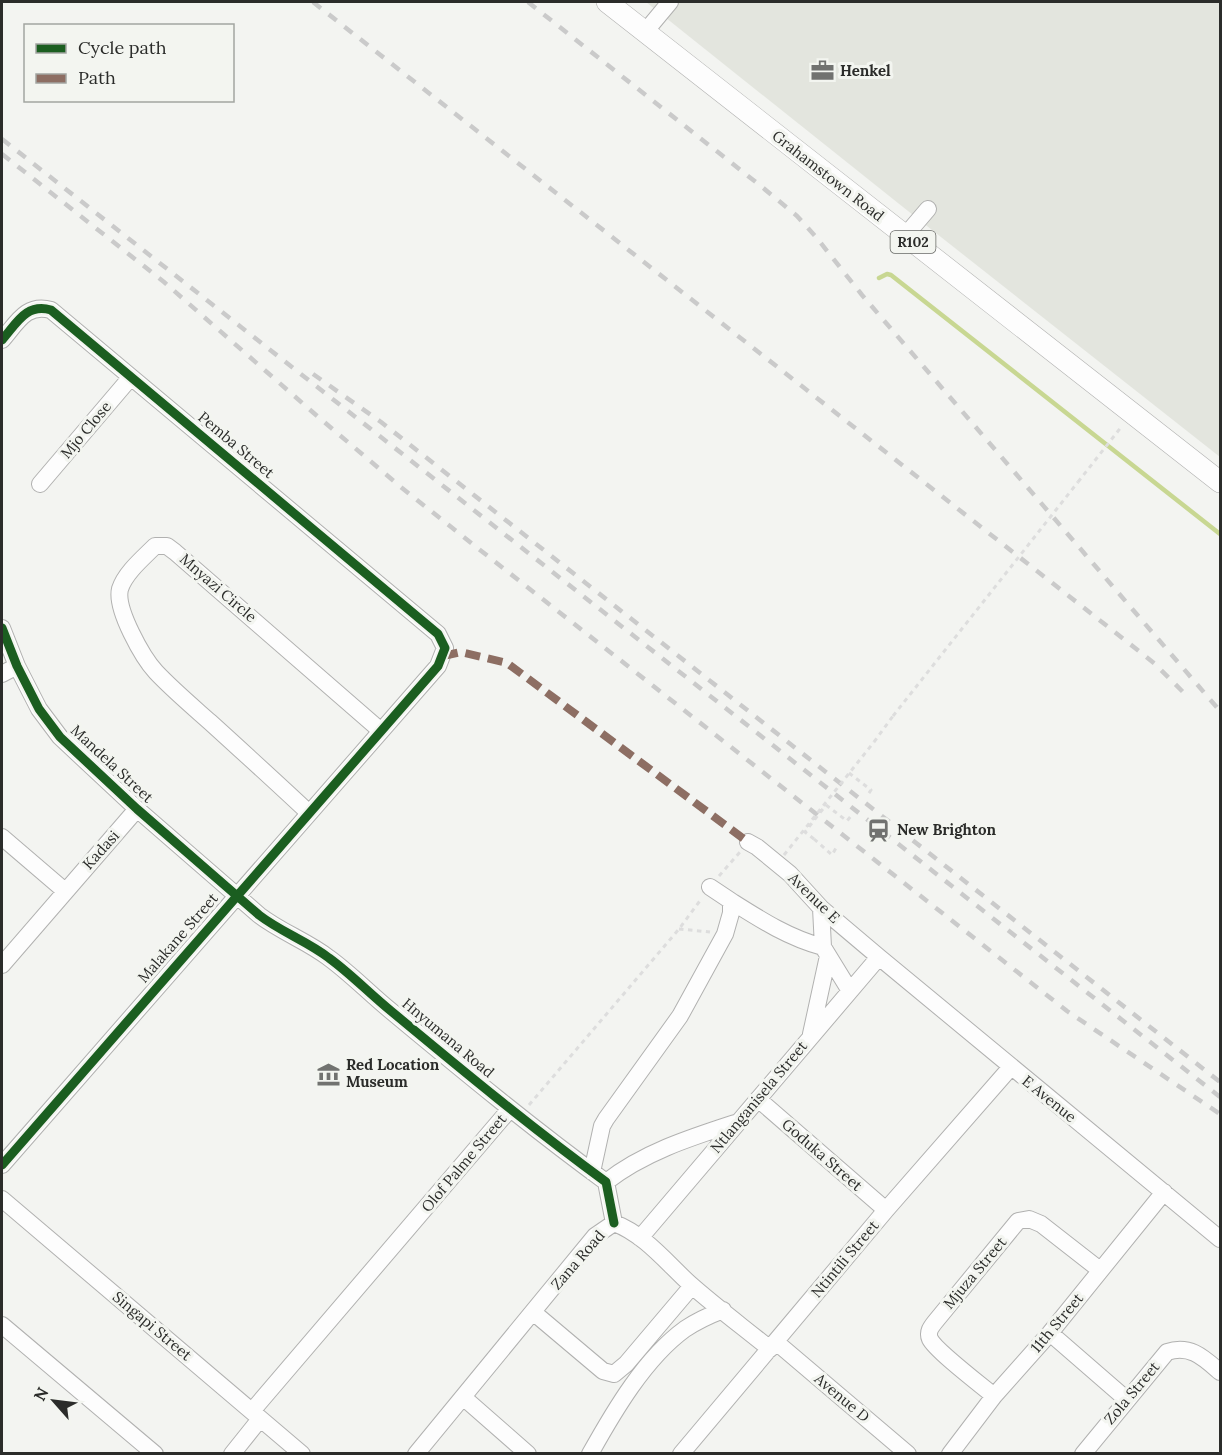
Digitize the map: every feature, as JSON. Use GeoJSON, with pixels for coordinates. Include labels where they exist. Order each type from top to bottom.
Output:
{"type":"FeatureCollection","features":[{"type":"Feature","properties":{"kind":"main road","name":"Grahamstown Road"},"geometry":{"type":"LineString","coordinates":[[607,2],[1221,482]]}},
{"type":"Feature","properties":{"kind":"street"},"geometry":{"type":"LineString","coordinates":[[645,32],[670,2]]}},
{"type":"Feature","properties":{"kind":"street"},"geometry":{"type":"LineString","coordinates":[[905,236],[928,209]]}},
{"type":"Feature","properties":{"kind":"street","name":"Pemba Street"},"geometry":{"type":"LineString","coordinates":[[3,337],[28,311],[42,308],[51,310],[438,634],[445,648]]}},
{"type":"Feature","properties":{"kind":"street","name":"Mjo Close"},"geometry":{"type":"LineString","coordinates":[[40,484],[131,377]]}},
{"type":"Feature","properties":{"kind":"street","name":"Mnyazi Circle"},"geometry":{"type":"LineString","coordinates":[[309,813],[181,696],[148,661],[126,620],[120,598],[120,589],[137,564],[155,546],[167,546],[381,731]]}},
{"type":"Feature","properties":{"kind":"street","name":"Mandela Street"},"geometry":{"type":"LineString","coordinates":[[2,628],[17,666],[39,709],[60,737],[137,809],[237,895]]}},
{"type":"Feature","properties":{"kind":"street","name":"Malakane Street"},"geometry":{"type":"LineString","coordinates":[[2,1165],[438,666],[445,648]]}},
{"type":"Feature","properties":{"kind":"street"},"geometry":{"type":"LineString","coordinates":[[2,674],[17,666]]}},
{"type":"Feature","properties":{"kind":"street","name":"Kadasi"},"geometry":{"type":"LineString","coordinates":[[2,965],[137,809]]}},
{"type":"Feature","properties":{"kind":"street"},"geometry":{"type":"LineString","coordinates":[[2,837],[65,891]]}},
{"type":"Feature","properties":{"kind":"street","name":"Avenue E"},"geometry":{"type":"LineString","coordinates":[[748,842],[790,874],[821,908],[879,957]]}},
{"type":"Feature","properties":{"kind":"street"},"geometry":{"type":"LineString","coordinates":[[710,887],[779,931],[826,952],[850,991]]}},
{"type":"Feature","properties":{"kind":"street","name":"Hnyumana Road"},"geometry":{"type":"LineString","coordinates":[[237,895],[271,924],[330,958],[510,1109],[606,1182]]}},
{"type":"Feature","properties":{"kind":"street"},"geometry":{"type":"LineString","coordinates":[[592,1172],[602,1126],[680,1016],[725,934],[731,912],[730,901]]}},
{"type":"Feature","properties":{"kind":"street"},"geometry":{"type":"LineString","coordinates":[[810,1036],[826,952],[821,908]]}},
{"type":"Feature","properties":{"kind":"street","name":"Ntlanganisela Street"},"geometry":{"type":"LineString","coordinates":[[640,1238],[879,957]]}},
{"type":"Feature","properties":{"kind":"street","name":"E Avenue"},"geometry":{"type":"LineString","coordinates":[[879,957],[1221,1239]]}},
{"type":"Feature","properties":{"kind":"street","name":"Ntintili Street"},"geometry":{"type":"LineString","coordinates":[[681,1454],[886,1210],[1011,1067]]}},
{"type":"Feature","properties":{"kind":"street","name":"Goduka Street"},"geometry":{"type":"LineString","coordinates":[[758,1099],[886,1210]]}},
{"type":"Feature","properties":{"kind":"street","name":"Olof Palme Street"},"geometry":{"type":"LineString","coordinates":[[232,1454],[256,1415],[510,1109]]}},
{"type":"Feature","properties":{"kind":"street"},"geometry":{"type":"LineString","coordinates":[[614,1223],[606,1182],[618,1172],[683,1140],[739,1122]]}},
{"type":"Feature","properties":{"kind":"street","name":"11th Street"},"geometry":{"type":"LineString","coordinates":[[950,1454],[994,1396],[1050,1333],[1164,1192]]}},
{"type":"Feature","properties":{"kind":"street","name":"Singapi Street"},"geometry":{"type":"LineString","coordinates":[[2,1199],[302,1454]]}},
{"type":"Feature","properties":{"kind":"street","name":"Mjuza Street"},"geometry":{"type":"LineString","coordinates":[[994,1396],[935,1346],[929,1334],[930,1328],[991,1252],[1018,1221],[1029,1219],[1041,1224],[1100,1270]]}},
{"type":"Feature","properties":{"kind":"street","name":"Zana Road"},"geometry":{"type":"LineString","coordinates":[[416,1454],[596,1236],[614,1223],[628,1228],[692,1286],[773,1345]]}},
{"type":"Feature","properties":{"kind":"street"},"geometry":{"type":"LineString","coordinates":[[533,1312],[603,1371],[614,1374],[626,1364],[692,1286]]}},
{"type":"Feature","properties":{"kind":"street"},"geometry":{"type":"LineString","coordinates":[[679,1301],[687,1328]]}},
{"type":"Feature","properties":{"kind":"street"},"geometry":{"type":"LineString","coordinates":[[590,1454],[623,1398],[675,1337],[687,1328],[723,1310]]}},
{"type":"Feature","properties":{"kind":"street"},"geometry":{"type":"LineString","coordinates":[[2,1325],[155,1454]]}},
{"type":"Feature","properties":{"kind":"street"},"geometry":{"type":"LineString","coordinates":[[1050,1333],[1126,1399]]}},
{"type":"Feature","properties":{"kind":"street","name":"Avenue D"},"geometry":{"type":"LineString","coordinates":[[773,1345],[908,1454]]}},
{"type":"Feature","properties":{"kind":"street","name":"Zola Street"},"geometry":{"type":"LineString","coordinates":[[1083,1454],[1167,1352],[1173,1349],[1196,1352],[1221,1372]]}},
{"type":"Feature","properties":{"kind":"street"},"geometry":{"type":"LineString","coordinates":[[463,1397],[528,1454]]}},
{"type":"Feature","properties":{"kind":"street"},"geometry":{"type":"LineString","coordinates":[[534,1454],[540,1454]]}},
{"type":"Feature","properties":{"kind":"path"},"geometry":{"type":"LineString","coordinates":[[784,855],[1110,441]]}},
{"type":"Feature","properties":{"kind":"path"},"geometry":{"type":"LineString","coordinates":[[849,773],[871,790],[867,796]]}},
{"type":"Feature","properties":{"kind":"path"},"geometry":{"type":"LineString","coordinates":[[836,849],[832,855],[805,832],[826,805],[847,821],[851,816]]}},
{"type":"Feature","properties":{"kind":"path"},"geometry":{"type":"LineString","coordinates":[[679,929],[725,934]]}},
{"type":"Feature","properties":{"kind":"shaded area"},"geometry":{"type":"Polygon","coordinates":[[[646,2],[1220,2],[1220,457],[913,215],[646,2]]]}},
{"type":"Feature","properties":{"kind":"waterway"},"geometry":{"type":"LineString","coordinates":[[879,278],[887,274],[891,275],[1220,534]]}},
{"type":"Feature","properties":{"kind":"railway"},"geometry":{"type":"LineString","coordinates":[[313,2],[1135,648],[1185,694]]}},
{"type":"Feature","properties":{"kind":"railway"},"geometry":{"type":"LineString","coordinates":[[528,2],[797,216],[862,295],[1220,711]]}},
{"type":"Feature","properties":{"kind":"railway"},"geometry":{"type":"LineString","coordinates":[[2,139],[1220,1097]]}},
{"type":"Feature","properties":{"kind":"railway"},"geometry":{"type":"LineString","coordinates":[[2,154],[164,282],[316,415],[475,546],[1067,1011],[1220,1114]]}},
{"type":"Feature","properties":{"kind":"railway"},"geometry":{"type":"LineString","coordinates":[[313,374],[381,422],[1220,1082]]}},
{"type":"Feature","properties":{"kind":"marked path"},"geometry":{"type":"LineString","coordinates":[[443,656],[461,652],[507,663],[748,842]]}},
{"type":"Feature","properties":{"kind":"cycle path"},"geometry":{"type":"LineString","coordinates":[[2,340],[28,312],[35,309],[51,310],[438,634],[445,648],[438,666],[2,1165]]}},
{"type":"Feature","properties":{"kind":"cycle path"},"geometry":{"type":"LineString","coordinates":[[2,628],[17,666],[39,709],[60,737],[137,809],[259,915],[337,964],[471,1077],[606,1182],[614,1223]]}},
{"type":"Feature","properties":{"kind":"place","name":"Henkel"},"geometry":{"type":"Point","coordinates":[822,71]}},
{"type":"Feature","properties":{"kind":"place","name":"New Brighton"},"geometry":{"type":"Point","coordinates":[879,830]}},
{"type":"Feature","properties":{"kind":"place","name":"Red Location Museum"},"geometry":{"type":"Point","coordinates":[328,1074]}}]}
